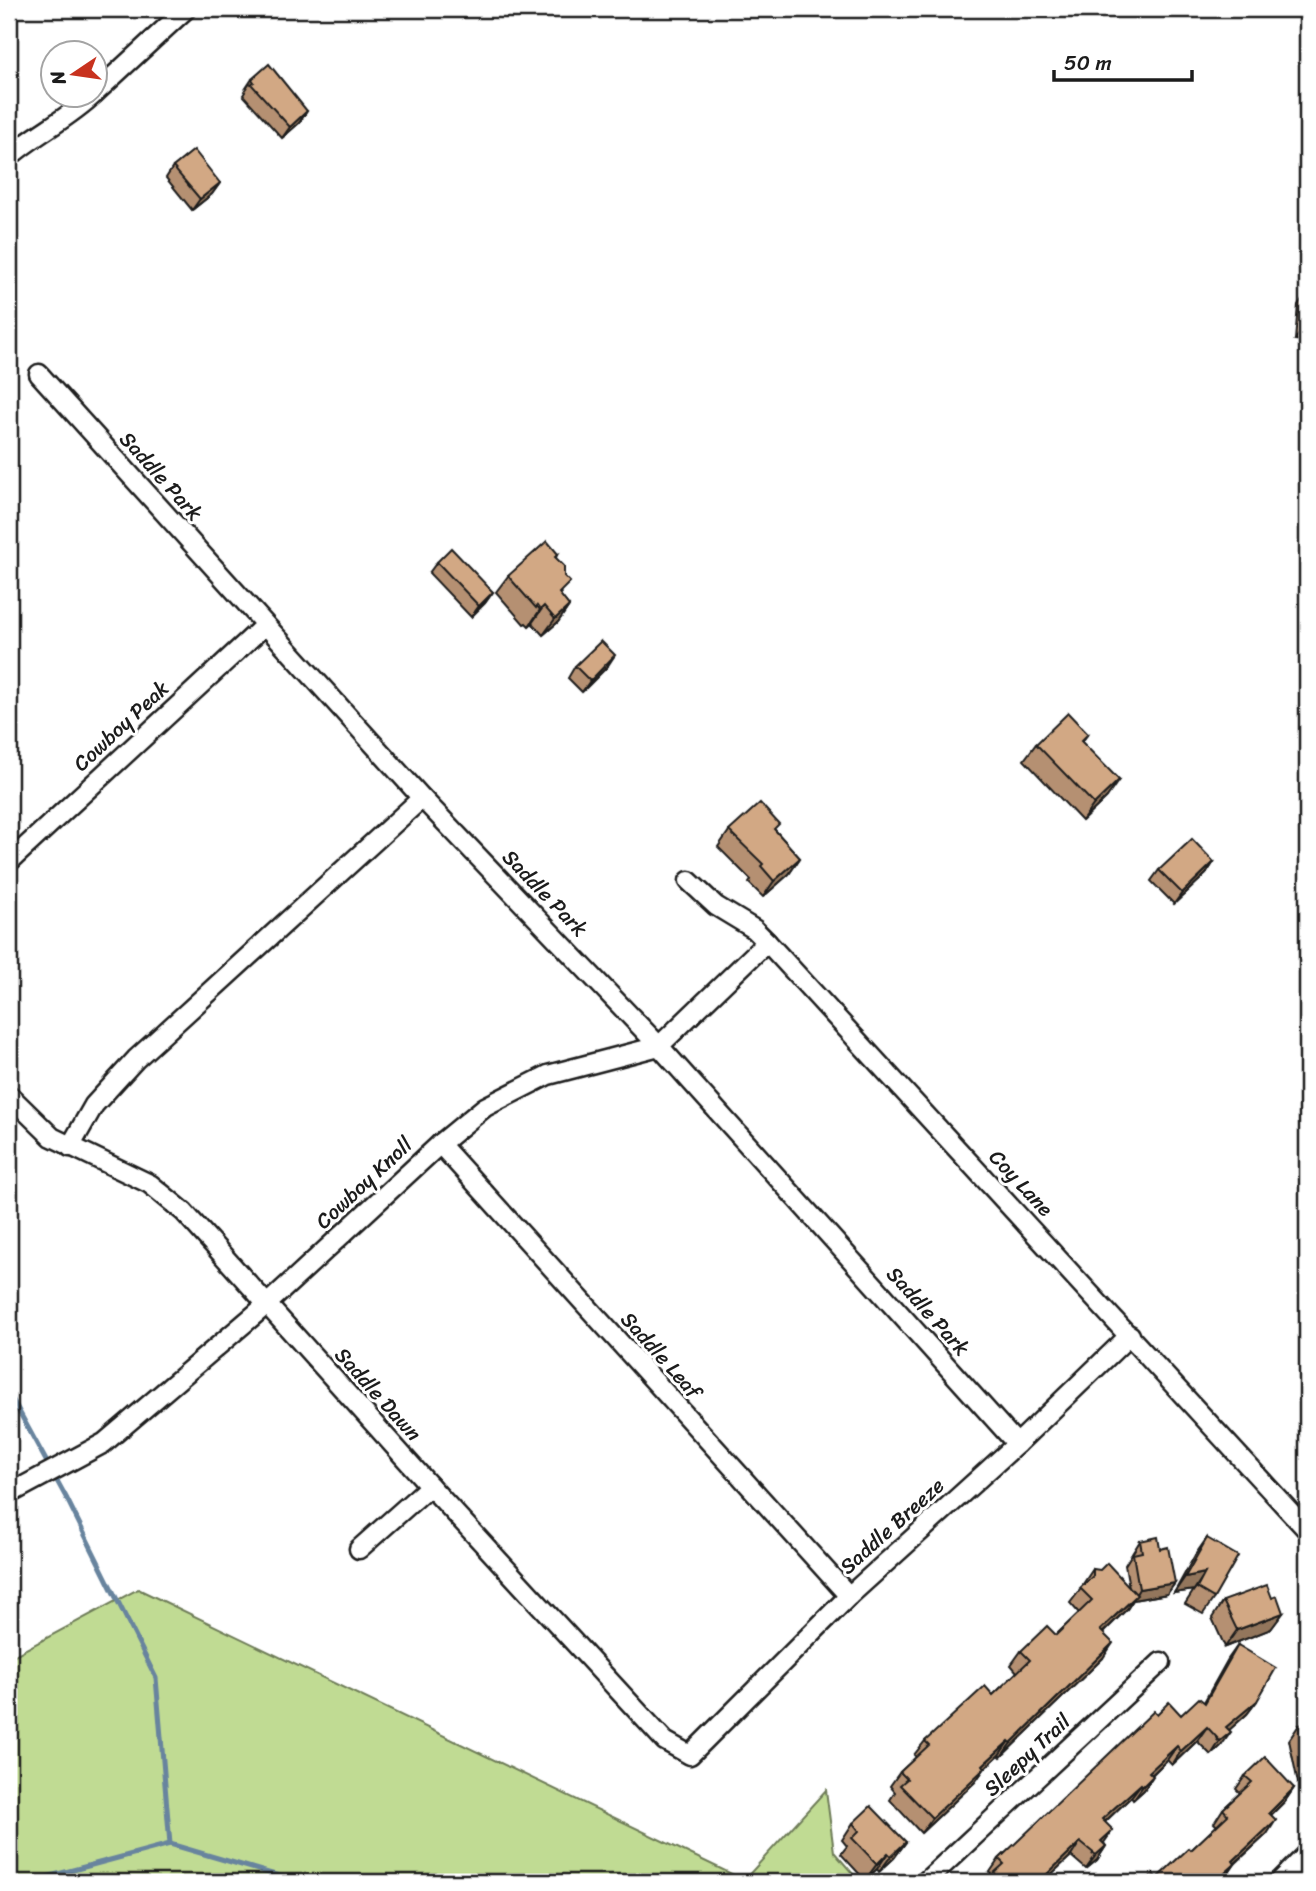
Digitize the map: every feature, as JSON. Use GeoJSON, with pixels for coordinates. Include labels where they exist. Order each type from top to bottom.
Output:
{"type":"FeatureCollection","features":[{"type":"Feature","properties":{"kind":"street"},"geometry":{"type":"LineString","coordinates":[[108,81],[186,9]]}},
{"type":"Feature","properties":{"kind":"street"},"geometry":{"type":"LineString","coordinates":[[9,157],[79,108]]}},
{"type":"Feature","properties":{"kind":"street","name":"Saddle Park"},"geometry":{"type":"LineString","coordinates":[[39,374],[422,798],[659,1046],[1017,1444]]}},
{"type":"Feature","properties":{"kind":"street","name":"Cowboy Peak"},"geometry":{"type":"LineString","coordinates":[[9,862],[265,625]]}},
{"type":"Feature","properties":{"kind":"street"},"geometry":{"type":"LineString","coordinates":[[70,1147],[94,1105],[136,1059],[422,798]]}},
{"type":"Feature","properties":{"kind":"street","name":"Coy Lane"},"geometry":{"type":"LineString","coordinates":[[689,881],[716,906],[754,929],[767,942],[1307,1530]]}},
{"type":"Feature","properties":{"kind":"street","name":"Cowboy Knoll"},"geometry":{"type":"LineString","coordinates":[[16,1490],[104,1443],[266,1305],[440,1144],[485,1107],[548,1075],[659,1046],[767,942]]}},
{"type":"Feature","properties":{"kind":"street","name":"Saddle Dawn"},"geometry":{"type":"LineString","coordinates":[[9,1095],[52,1137],[150,1184],[167,1196],[665,1741],[690,1755]]}},
{"type":"Feature","properties":{"kind":"street","name":"Saddle Leaf"},"geometry":{"type":"LineString","coordinates":[[440,1144],[849,1596]]}},
{"type":"Feature","properties":{"kind":"street","name":"Saddle Breeze"},"geometry":{"type":"LineString","coordinates":[[690,1755],[849,1596],[1017,1444],[1130,1335]]}},
{"type":"Feature","properties":{"kind":"street"},"geometry":{"type":"LineString","coordinates":[[359,1549],[430,1486]]}},
{"type":"Feature","properties":{"kind":"street","name":"Sleepy Trail"},"geometry":{"type":"LineString","coordinates":[[925,1882],[1161,1662]]}},
{"type":"Feature","properties":{"kind":"street"},"geometry":{"type":"LineString","coordinates":[[1279,1882],[1307,1854]]}},
{"type":"Feature","properties":{"kind":"green space"},"geometry":{"type":"Polygon","coordinates":[[[138,1589],[744,1880],[826,1790],[834,1852],[860,1882],[9,1882],[9,1658],[138,1589]]]}},
{"type":"Feature","properties":{"kind":"building"},"geometry":{"type":"Polygon","coordinates":[[[269,64],[307,111],[290,127],[251,84],[254,82],[252,79],[269,64]]]}},
{"type":"Feature","properties":{"kind":"building"},"geometry":{"type":"Polygon","coordinates":[[[194,150],[220,183],[200,199],[173,167],[194,150]]]}},
{"type":"Feature","properties":{"kind":"building"},"geometry":{"type":"Polygon","coordinates":[[[547,541],[558,554],[555,557],[564,566],[564,576],[570,582],[559,593],[569,606],[555,619],[544,606],[540,610],[537,606],[536,608],[508,576],[547,541]]]}},
{"type":"Feature","properties":{"kind":"building"},"geometry":{"type":"Polygon","coordinates":[[[451,548],[493,592],[479,606],[437,562],[451,548]]]}},
{"type":"Feature","properties":{"kind":"building"},"geometry":{"type":"Polygon","coordinates":[[[601,641],[615,655],[590,681],[575,666],[601,641]]]}},
{"type":"Feature","properties":{"kind":"building"},"geometry":{"type":"Polygon","coordinates":[[[1068,713],[1088,734],[1081,741],[1119,780],[1094,804],[1036,744],[1068,713]]]}},
{"type":"Feature","properties":{"kind":"building"},"geometry":{"type":"Polygon","coordinates":[[[760,803],[779,824],[774,829],[800,858],[774,881],[761,866],[763,864],[729,831],[760,803]]]}},
{"type":"Feature","properties":{"kind":"building"},"geometry":{"type":"Polygon","coordinates":[[[1192,839],[1214,862],[1182,893],[1159,870],[1192,839]]]}},
{"type":"Feature","properties":{"kind":"building"},"geometry":{"type":"Polygon","coordinates":[[[1158,1537],[1160,1549],[1168,1547],[1175,1583],[1139,1589],[1133,1554],[1142,1552],[1140,1541],[1158,1537]]]}},
{"type":"Feature","properties":{"kind":"building"},"geometry":{"type":"Polygon","coordinates":[[[1207,1538],[1238,1556],[1214,1598],[1197,1588],[1205,1573],[1185,1577],[1207,1538]]]}},
{"type":"Feature","properties":{"kind":"building"},"geometry":{"type":"Polygon","coordinates":[[[1107,1563],[1137,1595],[1100,1630],[1113,1643],[1011,1743],[1009,1741],[983,1765],[985,1768],[932,1818],[900,1785],[907,1779],[900,1772],[929,1745],[925,1741],[985,1686],[993,1695],[1030,1660],[1021,1651],[1047,1626],[1056,1635],[1092,1600],[1080,1588],[1093,1576],[1093,1569],[1100,1570],[1107,1563]]]}},
{"type":"Feature","properties":{"kind":"building"},"geometry":{"type":"Polygon","coordinates":[[[1267,1585],[1272,1598],[1277,1596],[1283,1613],[1237,1630],[1223,1601],[1267,1585]]]}},
{"type":"Feature","properties":{"kind":"building"},"geometry":{"type":"Polygon","coordinates":[[[1238,1645],[1276,1668],[1257,1701],[1226,1727],[1231,1732],[1220,1741],[1207,1727],[1181,1751],[1177,1746],[1149,1772],[1153,1776],[1143,1786],[1141,1784],[1102,1819],[1113,1830],[1101,1841],[1106,1846],[1096,1855],[1080,1842],[1044,1877],[1049,1882],[984,1882],[1004,1864],[999,1859],[1154,1711],[1157,1714],[1169,1702],[1181,1715],[1199,1698],[1205,1703],[1238,1645]]]}},
{"type":"Feature","properties":{"kind":"building"},"geometry":{"type":"Polygon","coordinates":[[[1307,1724],[1307,1764],[1299,1725],[1307,1724]]]}},
{"type":"Feature","properties":{"kind":"building"},"geometry":{"type":"Polygon","coordinates":[[[1265,1757],[1294,1788],[1269,1813],[1276,1820],[1233,1861],[1235,1864],[1215,1882],[1145,1882],[1153,1874],[1157,1878],[1228,1815],[1223,1809],[1252,1782],[1245,1776],[1265,1757]]]}},
{"type":"Feature","properties":{"kind":"building"},"geometry":{"type":"Polygon","coordinates":[[[871,1806],[906,1842],[891,1856],[888,1853],[877,1864],[852,1838],[859,1831],[853,1823],[871,1806]]]}},
{"type":"Feature","properties":{"kind":"waterway"},"geometry":{"type":"LineString","coordinates":[[9,1393],[67,1499],[156,1678],[170,1844]]}},
{"type":"Feature","properties":{"kind":"waterway"},"geometry":{"type":"LineString","coordinates":[[28,1882],[170,1844],[299,1882]]}}]}
